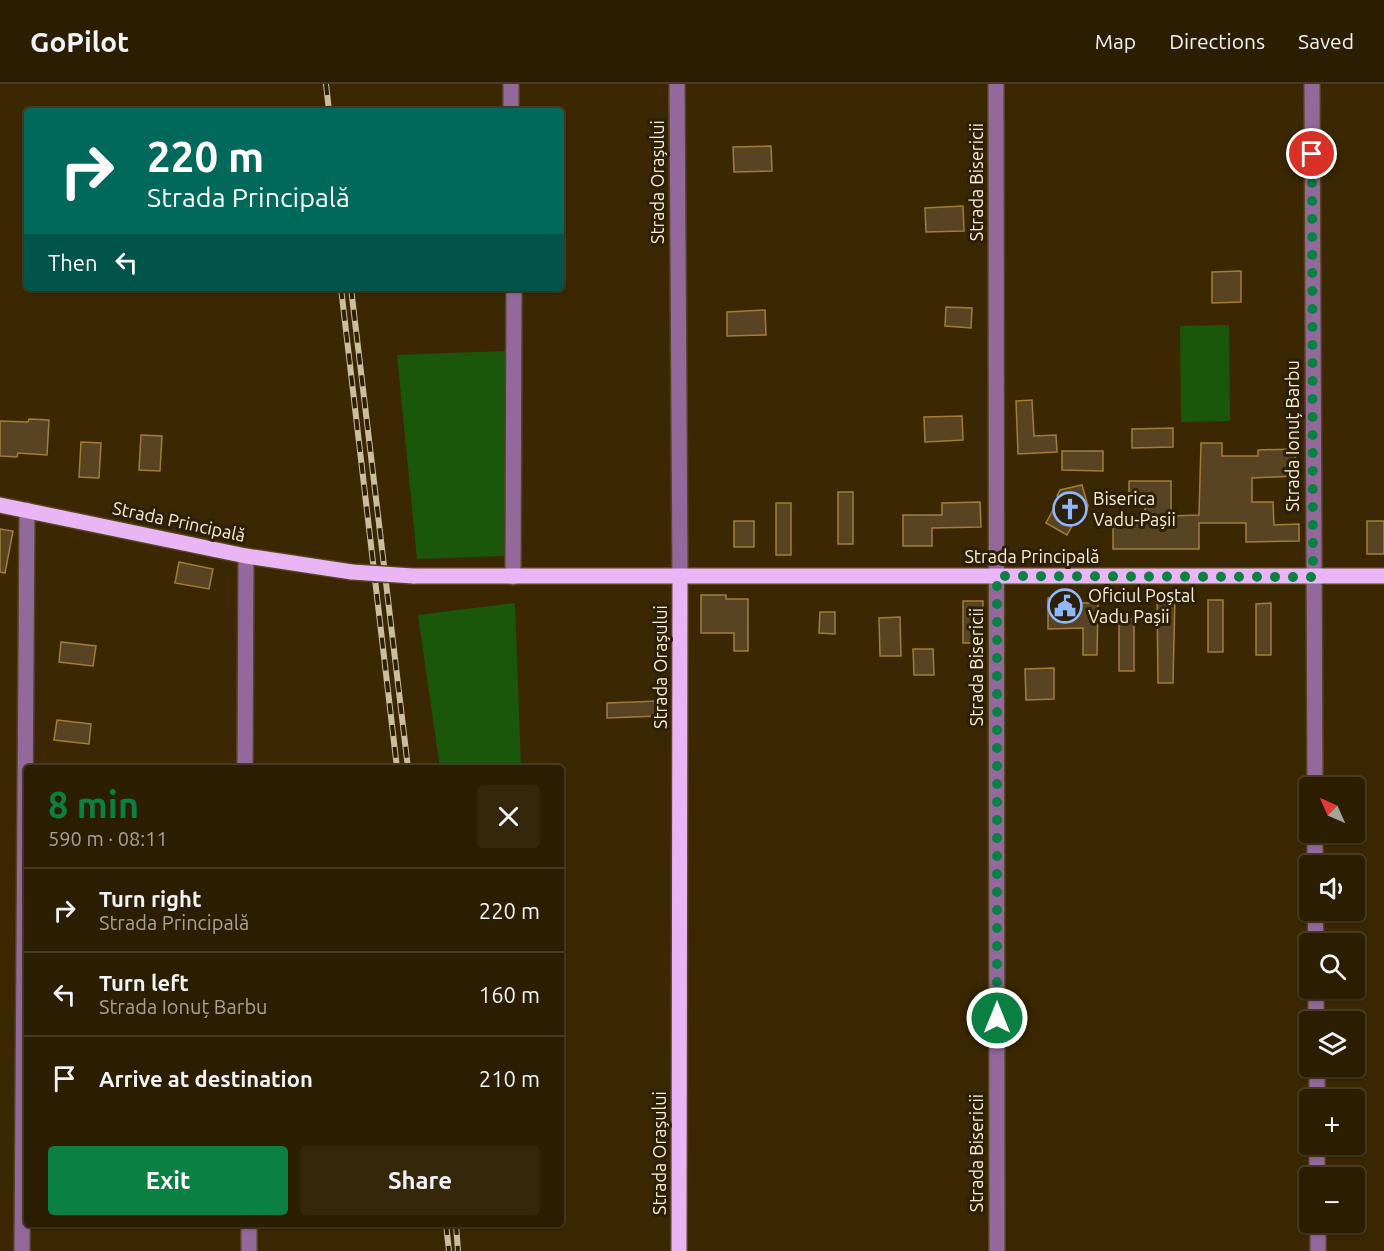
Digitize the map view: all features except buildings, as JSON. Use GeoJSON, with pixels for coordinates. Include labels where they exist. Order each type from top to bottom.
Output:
{"type":"FeatureCollection","features":[{"type":"Feature","properties":{"kind":"main road","name":"Strada Principală"},"geometry":{"type":"LineString","coordinates":[[0,505],[246,556],[352,572],[413,576],[1384,576]]}},
{"type":"Feature","properties":{"kind":"main road","name":"Strada Orașului"},"geometry":{"type":"LineString","coordinates":[[679,1251],[680,577]]}},
{"type":"Feature","properties":{"kind":"street"},"geometry":{"type":"LineString","coordinates":[[511,84],[511,108]]}},
{"type":"Feature","properties":{"kind":"street","name":"Strada Orașului"},"geometry":{"type":"LineString","coordinates":[[677,84],[680,577]]}},
{"type":"Feature","properties":{"kind":"street","name":"Strada Bisericii"},"geometry":{"type":"LineString","coordinates":[[996,84],[997,1251]]}},
{"type":"Feature","properties":{"kind":"street","name":"Strada Ionuț Barbu"},"geometry":{"type":"LineString","coordinates":[[1312,84],[1315,777]]}},
{"type":"Feature","properties":{"kind":"street"},"geometry":{"type":"LineString","coordinates":[[513,577],[514,291]]}},
{"type":"Feature","properties":{"kind":"street"},"geometry":{"type":"LineString","coordinates":[[25,765],[27,510]]}},
{"type":"Feature","properties":{"kind":"street"},"geometry":{"type":"LineString","coordinates":[[244,765],[246,556]]}},
{"type":"Feature","properties":{"kind":"street"},"geometry":{"type":"LineString","coordinates":[[22,1251],[24,955]]}},
{"type":"Feature","properties":{"kind":"street"},"geometry":{"type":"LineString","coordinates":[[249,1227],[249,1251]]}},
{"type":"Feature","properties":{"kind":"street"},"geometry":{"type":"LineString","coordinates":[[1318,1233],[1318,1251]]}},
{"type":"Feature","properties":{"kind":"green space"},"geometry":{"type":"Polygon","coordinates":[[[1229,325],[1230,421],[1181,422],[1180,326],[1229,325]]]}},
{"type":"Feature","properties":{"kind":"green space"},"geometry":{"type":"Polygon","coordinates":[[[505,351],[505,556],[417,559],[397,355],[505,351]]]}},
{"type":"Feature","properties":{"kind":"green space"},"geometry":{"type":"Polygon","coordinates":[[[515,603],[521,765],[440,765],[418,615],[515,603]]]}},
{"type":"Feature","properties":{"kind":"railway"},"geometry":{"type":"LineString","coordinates":[[326,84],[329,108]]}},
{"type":"Feature","properties":{"kind":"railway"},"geometry":{"type":"LineString","coordinates":[[341,291],[397,765]]}},
{"type":"Feature","properties":{"kind":"railway"},"geometry":{"type":"LineString","coordinates":[[351,291],[408,765]]}},
{"type":"Feature","properties":{"kind":"railway"},"geometry":{"type":"LineString","coordinates":[[446,1227],[449,1251]]}},
{"type":"Feature","properties":{"kind":"railway"},"geometry":{"type":"LineString","coordinates":[[456,1227],[458,1251]]}},
{"type":"Feature","properties":{"kind":"place","name":"Biserica Vadu-Pașii"},"geometry":{"type":"Point","coordinates":[1070,509]}},
{"type":"Feature","properties":{"kind":"place","name":"Oficiul Poștal Vadu Pașii"},"geometry":{"type":"Point","coordinates":[1065,606]}},
{"type":"Feature","properties":{"kind":"route"},"geometry":{"type":"LineString","coordinates":[[997,1018],[997,576],[1313,577],[1312,154]]}}]}
